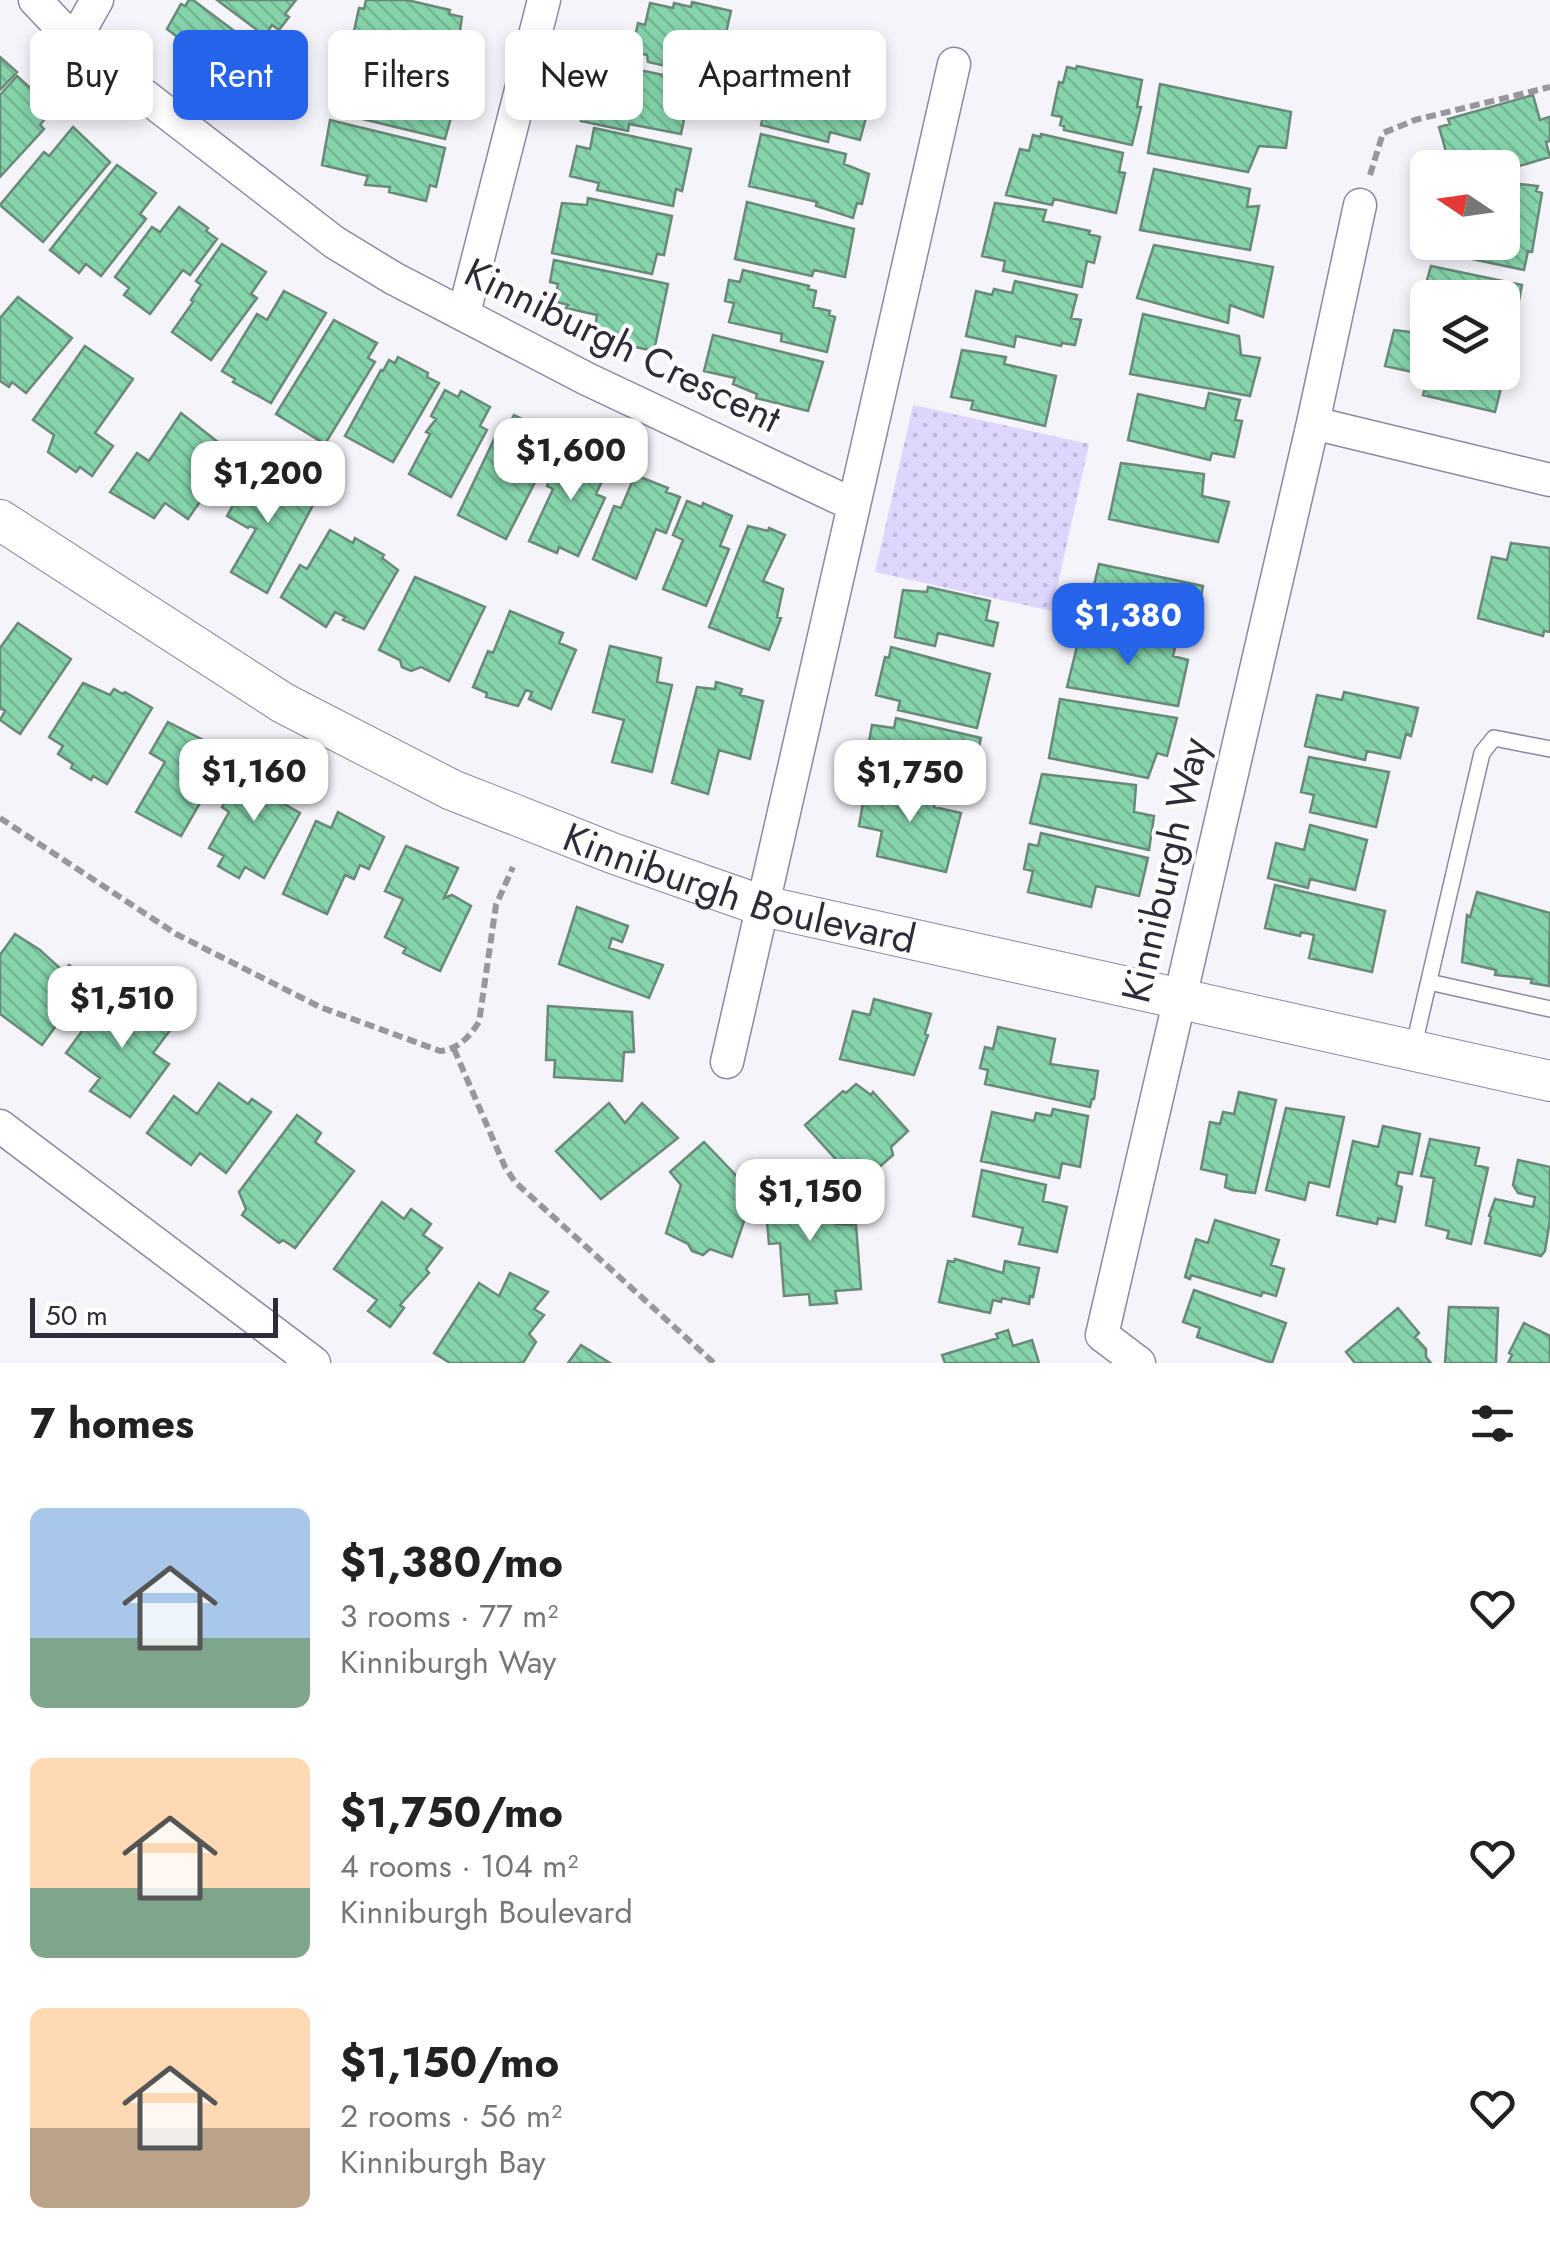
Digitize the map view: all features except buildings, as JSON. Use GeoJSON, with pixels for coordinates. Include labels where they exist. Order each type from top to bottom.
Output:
{"type":"FeatureCollection","features":[{"type":"Feature","properties":{"kind":"street","name":"Kinniburgh Crescent"},"geometry":{"type":"LineString","coordinates":[[35,0],[64,30]]}},
{"type":"Feature","properties":{"kind":"street"},"geometry":{"type":"LineString","coordinates":[[80,30],[97,0]]}},
{"type":"Feature","properties":{"kind":"street"},"geometry":{"type":"LineString","coordinates":[[464,313],[544,0]]}},
{"type":"Feature","properties":{"kind":"street"},"geometry":{"type":"LineString","coordinates":[[728,1062],[954,64]]}},
{"type":"Feature","properties":{"kind":"street","name":"Kinniburgh Crescent"},"geometry":{"type":"LineString","coordinates":[[153,102],[334,242],[393,278],[587,379],[854,505]]}},
{"type":"Feature","properties":{"kind":"street","name":"Kinniburgh Way"},"geometry":{"type":"LineString","coordinates":[[1139,1363],[1102,1335],[1360,205]]}},
{"type":"Feature","properties":{"kind":"street"},"geometry":{"type":"LineString","coordinates":[[1313,422],[1550,480]]}},
{"type":"Feature","properties":{"kind":"street","name":"Kinniburgh Boulevard"},"geometry":{"type":"LineString","coordinates":[[0,520],[282,703],[452,790],[612,853],[763,906],[1550,1081]]}},
{"type":"Feature","properties":{"kind":"street"},"geometry":{"type":"LineString","coordinates":[[0,1126],[314,1363]]}},
{"type":"Feature","properties":{"kind":"lane"},"geometry":{"type":"LineString","coordinates":[[1413,1050],[1482,753],[1494,738],[1550,749]]}},
{"type":"Feature","properties":{"kind":"lane"},"geometry":{"type":"LineString","coordinates":[[1429,982],[1550,1009]]}},
{"type":"Feature","properties":{"kind":"path"},"geometry":{"type":"LineString","coordinates":[[1360,205],[1383,133],[1415,120],[1550,87]]}},
{"type":"Feature","properties":{"kind":"path"},"geometry":{"type":"LineString","coordinates":[[0,818],[176,934],[320,1008],[428,1048],[454,1049],[479,1022],[496,905],[513,867]]}},
{"type":"Feature","properties":{"kind":"path"},"geometry":{"type":"LineString","coordinates":[[454,1049],[516,1182],[714,1363]]}},
{"type":"Feature","properties":{"kind":"shaded area"},"geometry":{"type":"Polygon","coordinates":[[[913,405],[1089,444],[1052,611],[875,572],[913,405]]]}}]}
